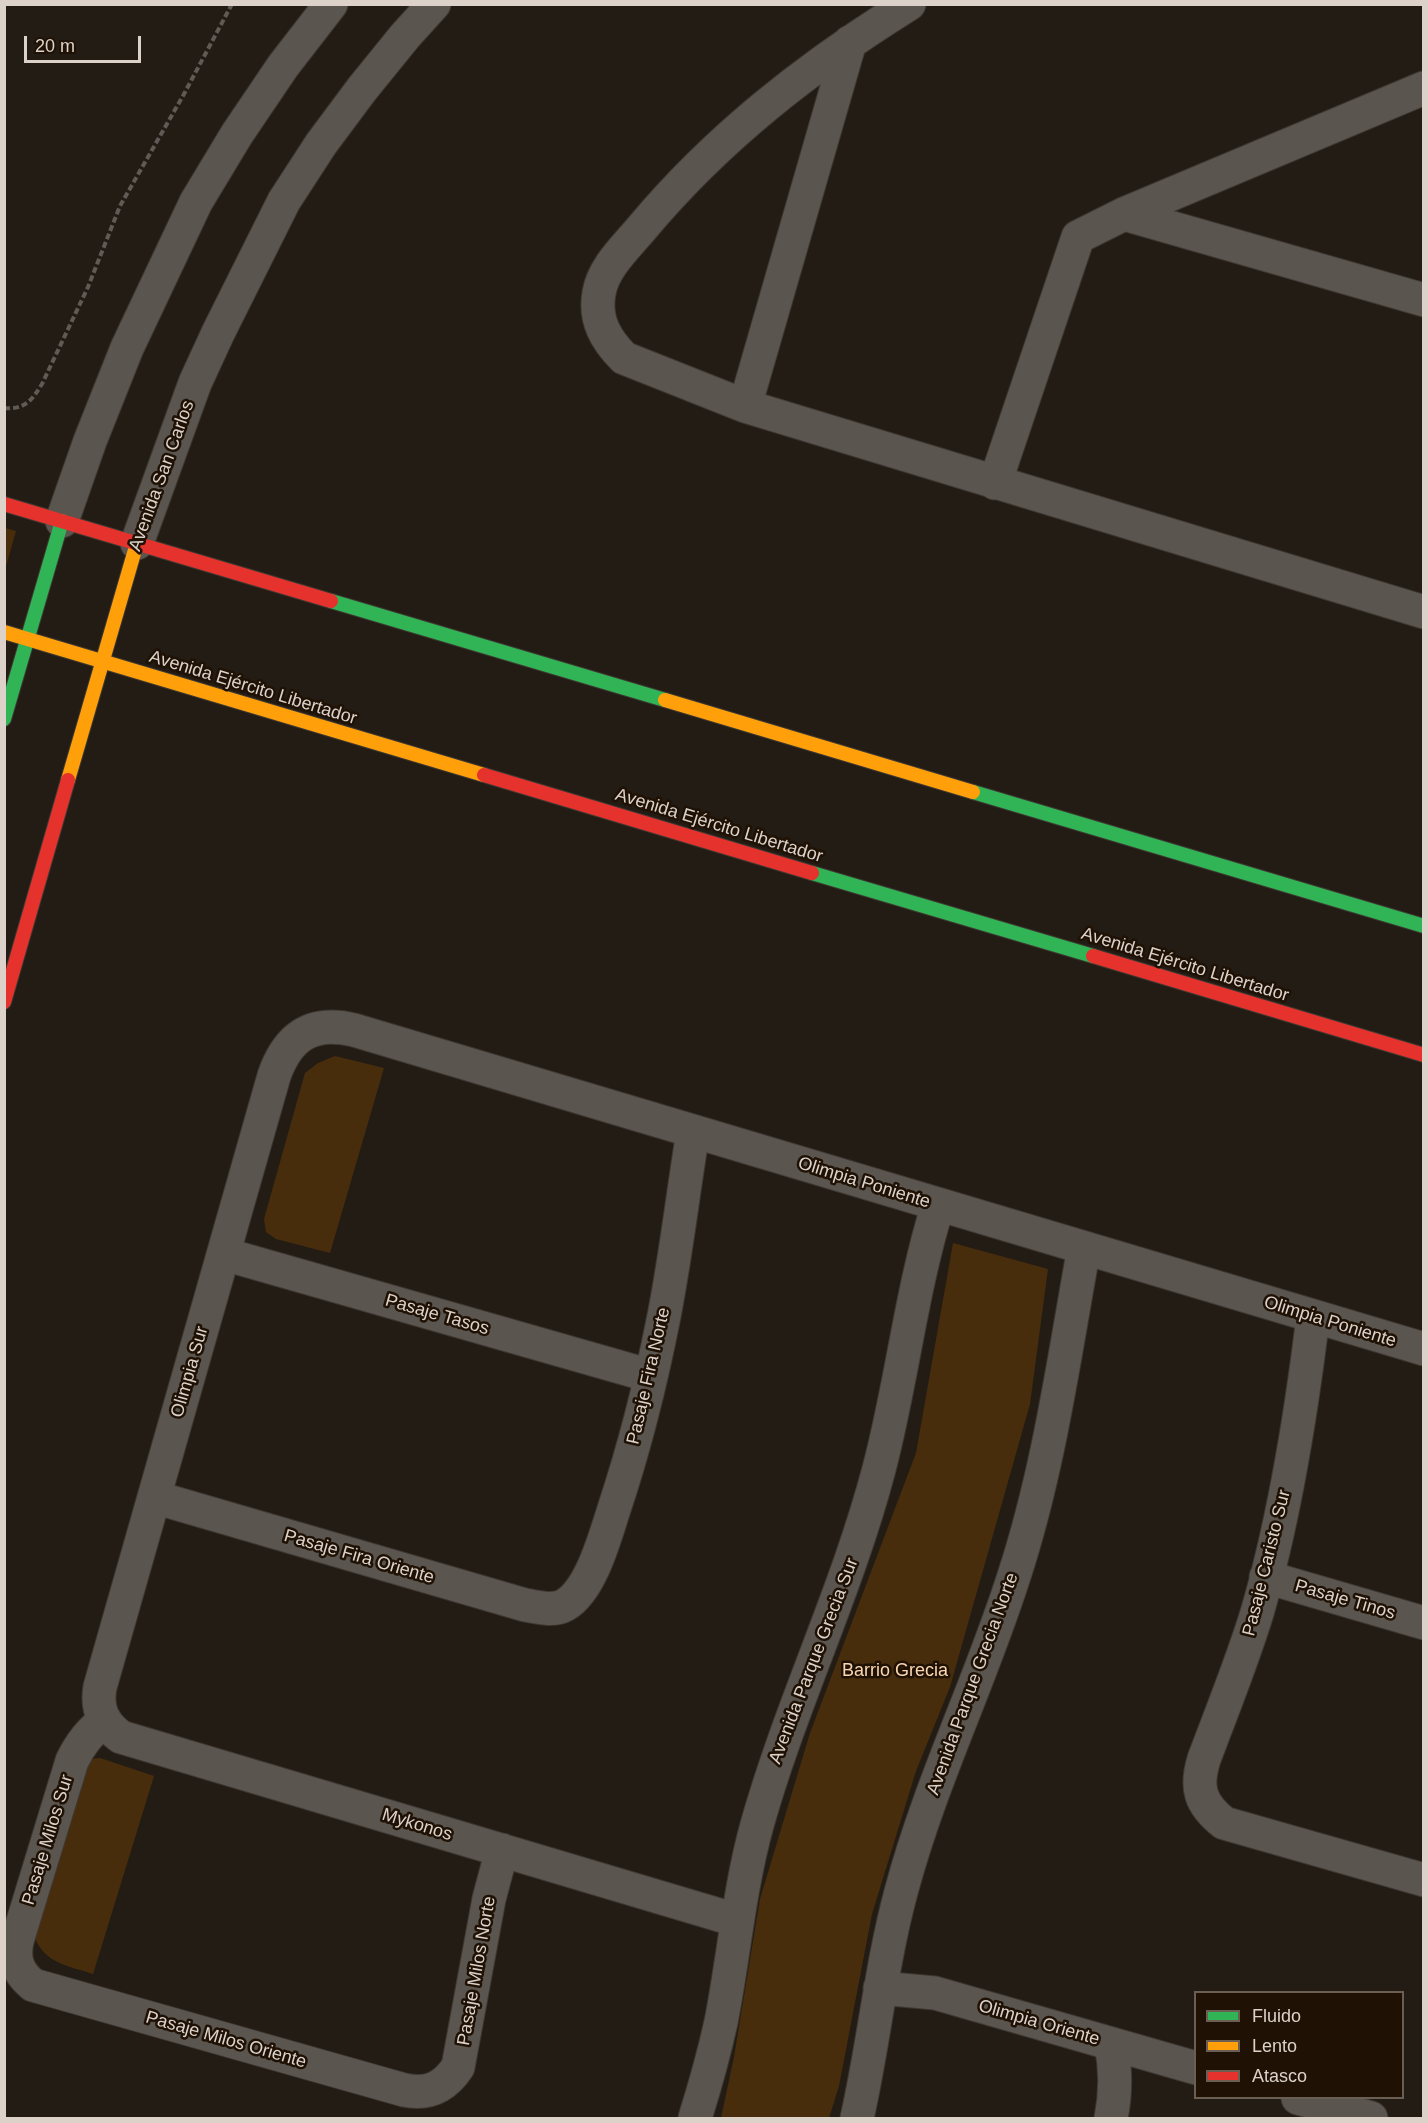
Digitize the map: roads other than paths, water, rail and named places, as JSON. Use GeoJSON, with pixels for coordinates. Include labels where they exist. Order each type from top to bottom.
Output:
{"type":"FeatureCollection","features":[{"type":"Feature","properties":{"kind":"main road"},"geometry":{"type":"LineString","coordinates":[[4,504],[1424,926]]}},
{"type":"Feature","properties":{"kind":"main road"},"geometry":{"type":"LineString","coordinates":[[4,719],[63,521]]}},
{"type":"Feature","properties":{"kind":"main road","name":"Avenida San Carlos"},"geometry":{"type":"LineString","coordinates":[[4,1002],[137,543]]}},
{"type":"Feature","properties":{"kind":"main road","name":"Avenida Ejército Libertador"},"geometry":{"type":"LineString","coordinates":[[4,632],[1424,1055]]}},
{"type":"Feature","properties":{"kind":"street"},"geometry":{"type":"LineString","coordinates":[[63,521],[90,441],[127,348],[196,201],[243,124],[283,66],[331,4]]}},
{"type":"Feature","properties":{"kind":"street","name":"Avenida San Carlos"},"geometry":{"type":"LineString","coordinates":[[137,543],[195,383],[284,201],[321,144],[362,89],[434,4]]}},
{"type":"Feature","properties":{"kind":"street"},"geometry":{"type":"LineString","coordinates":[[909,4],[797,80],[746,121],[663,203],[612,264],[604,277],[597,307],[605,336],[624,358],[745,405],[1424,612]]}},
{"type":"Feature","properties":{"kind":"street"},"geometry":{"type":"LineString","coordinates":[[745,405],[850,42]]}},
{"type":"Feature","properties":{"kind":"street"},"geometry":{"type":"LineString","coordinates":[[995,483],[1078,237],[1124,214],[1424,88]]}},
{"type":"Feature","properties":{"kind":"street"},"geometry":{"type":"LineString","coordinates":[[1124,214],[1424,300]]}},
{"type":"Feature","properties":{"kind":"street","name":"Olimpia Poniente"},"geometry":{"type":"LineString","coordinates":[[304,1033],[338,1026],[354,1030],[1424,1349]]}},
{"type":"Feature","properties":{"kind":"street","name":"Olimpia Sur"},"geometry":{"type":"LineString","coordinates":[[104,1720],[99,1710],[100,1687],[280,1059],[290,1044],[304,1033]]}},
{"type":"Feature","properties":{"kind":"street","name":"Pasaje Fira Norte"},"geometry":{"type":"LineString","coordinates":[[564,1606],[574,1598],[595,1564],[630,1460],[664,1314],[693,1132]]}},
{"type":"Feature","properties":{"kind":"street","name":"Avenida Parque Grecia Sur"},"geometry":{"type":"LineString","coordinates":[[696,2118],[721,2022],[736,1920],[756,1827],[777,1757],[854,1554],[871,1501],[895,1402],[911,1309],[927,1238],[938,1205]]}},
{"type":"Feature","properties":{"kind":"street","name":"Avenida Parque Grecia Norte"},"geometry":{"type":"LineString","coordinates":[[858,2118],[871,2053],[880,1988],[901,1892],[940,1769],[992,1641],[1015,1574],[1039,1489],[1060,1394],[1084,1248]]}},
{"type":"Feature","properties":{"kind":"street","name":"Pasaje Tasos"},"geometry":{"type":"LineString","coordinates":[[224,1254],[651,1376]]}},
{"type":"Feature","properties":{"kind":"street","name":"Pasaje Caristo Sur"},"geometry":{"type":"LineString","coordinates":[[1313,1317],[1289,1472],[1266,1577],[1248,1640],[1200,1773],[1200,1788],[1204,1802],[1213,1814],[1224,1822],[1424,1880]]}},
{"type":"Feature","properties":{"kind":"street","name":"Pasaje Fira Oriente"},"geometry":{"type":"LineString","coordinates":[[154,1497],[525,1605],[549,1609],[564,1606]]}},
{"type":"Feature","properties":{"kind":"street","name":"Pasaje Tinos"},"geometry":{"type":"LineString","coordinates":[[1266,1577],[1424,1623]]}},
{"type":"Feature","properties":{"kind":"street","name":"Mykonos"},"geometry":{"type":"LineString","coordinates":[[104,1720],[111,1730],[121,1737],[736,1920]]}},
{"type":"Feature","properties":{"kind":"street","name":"Pasaje Milos Sur"},"geometry":{"type":"LineString","coordinates":[[18,1969],[15,1959],[17,1941],[72,1761],[91,1730],[104,1720]]}},
{"type":"Feature","properties":{"kind":"street","name":"Pasaje Milos Norte"},"geometry":{"type":"LineString","coordinates":[[441,2086],[451,2078],[462,2055],[489,1899],[502,1850]]}},
{"type":"Feature","properties":{"kind":"street","name":"Pasaje Milos Oriente"},"geometry":{"type":"LineString","coordinates":[[18,1969],[33,1985],[404,2090],[417,2093],[441,2086]]}},
{"type":"Feature","properties":{"kind":"street","name":"Olimpia Oriente"},"geometry":{"type":"LineString","coordinates":[[880,1988],[935,1994],[1194,2067]]}},
{"type":"Feature","properties":{"kind":"street"},"geometry":{"type":"LineString","coordinates":[[1111,2044],[1115,2076],[1115,2097],[1111,2118]]}},
{"type":"Feature","properties":{"kind":"street"},"geometry":{"type":"LineString","coordinates":[[1305,2099],[1371,2118]]}},
{"type":"Feature","properties":{"kind":"park label","name":"Barrio Grecia"},"geometry":{"type":"Point","coordinates":[895,1671]}}]}
